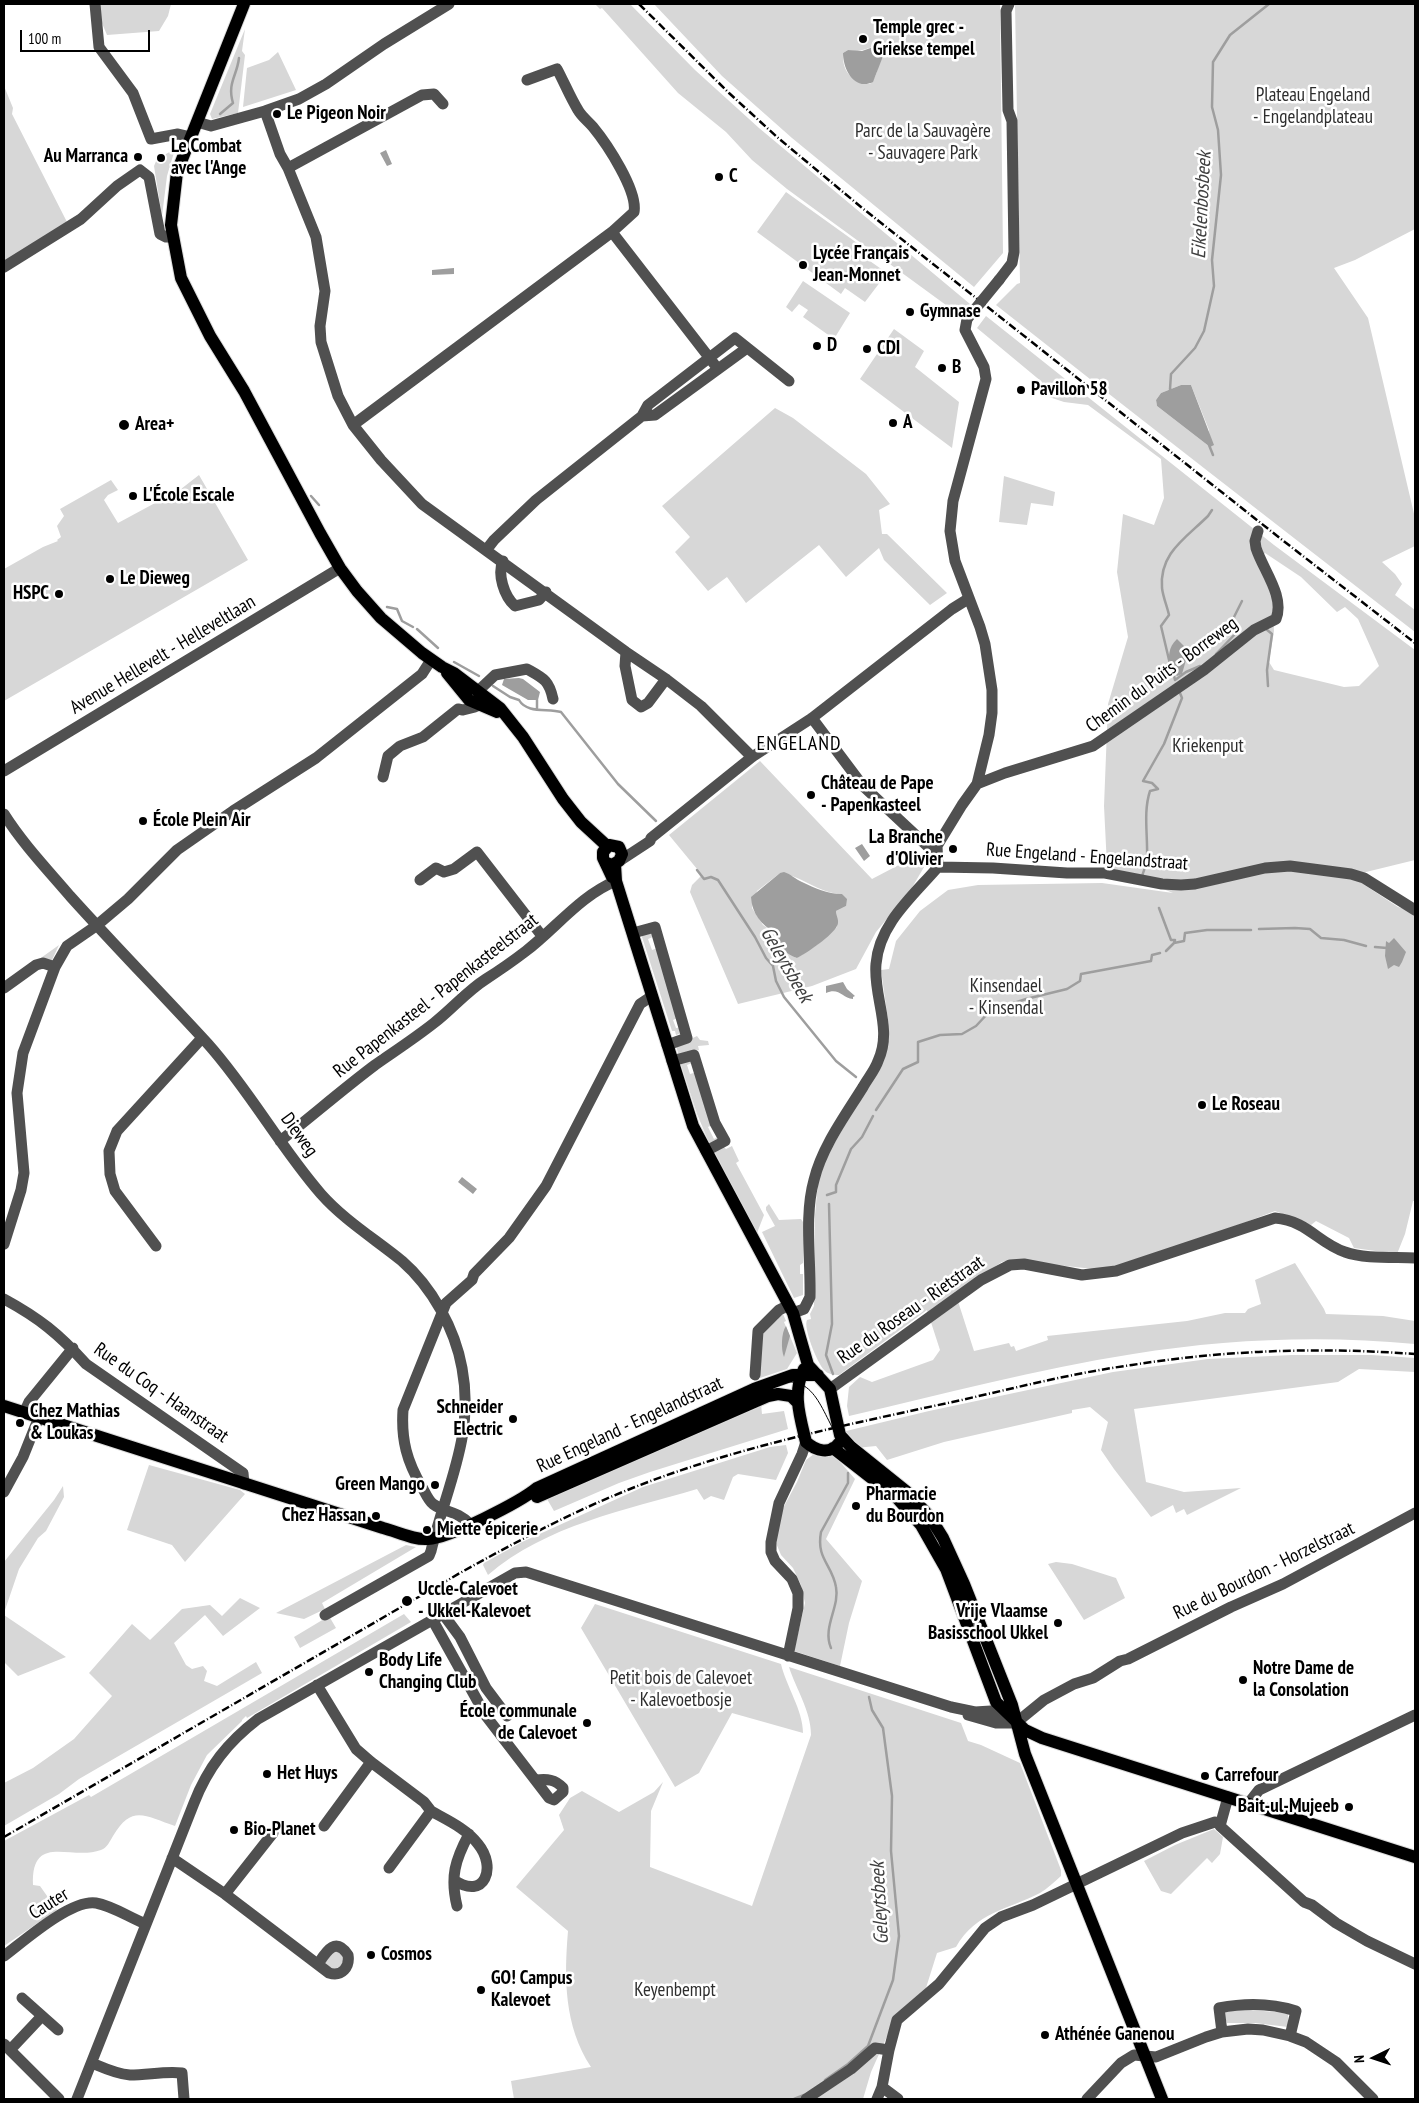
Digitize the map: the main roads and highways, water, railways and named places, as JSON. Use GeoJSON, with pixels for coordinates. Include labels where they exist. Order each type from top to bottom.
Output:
{"type":"FeatureCollection","features":[{"type":"Feature","properties":{"kind":"main road"},"geometry":{"type":"LineString","coordinates":[[244,4],[196,122],[175,185],[171,224],[181,278],[210,336],[244,391],[340,568],[357,591],[381,618],[431,660],[454,673],[506,716],[523,737],[563,799],[589,832],[612,856],[616,881],[693,1126],[791,1309],[805,1370],[797,1385],[797,1402],[806,1442],[816,1450],[833,1448],[839,1443],[840,1435],[830,1389],[818,1375],[805,1370]]}},
{"type":"Feature","properties":{"kind":"main road"},"geometry":{"type":"LineString","coordinates":[[442,667],[469,700],[478,694]]}},
{"type":"Feature","properties":{"kind":"main road","name":"Rue Engeland - Engelandstraat"},"geometry":{"type":"LineString","coordinates":[[4,1406],[417,1538],[435,1538],[474,1522],[526,1497],[537,1488],[754,1388],[805,1370]]}},
{"type":"Feature","properties":{"kind":"main road","name":"Rue Engeland - Engelandstraat"},"geometry":{"type":"LineString","coordinates":[[474,1522],[486,1520],[768,1396],[778,1394],[791,1396],[797,1402]]}},
{"type":"Feature","properties":{"kind":"main road"},"geometry":{"type":"LineString","coordinates":[[840,1435],[851,1447],[907,1492],[930,1517],[944,1538],[962,1577],[1012,1705],[1025,1754],[1162,2099]]}},
{"type":"Feature","properties":{"kind":"main road"},"geometry":{"type":"LineString","coordinates":[[833,1448],[897,1498],[921,1526],[946,1569],[994,1707],[1025,1730],[1042,1738],[1415,1857]]}},
{"type":"Feature","properties":{"kind":"waterway","name":"Eikelenbosbeek"},"geometry":{"type":"LineString","coordinates":[[1172,391],[1170,389],[1171,374],[1195,348],[1204,331],[1214,286],[1212,260],[1221,175],[1218,130],[1212,107],[1213,62],[1230,35],[1269,4]]}},
{"type":"Feature","properties":{"kind":"waterway","name":"Geleytsbeek"},"geometry":{"type":"LineString","coordinates":[[220,114],[233,103],[231,90],[239,58]]}},
{"type":"Feature","properties":{"kind":"waterway"},"geometry":{"type":"LineString","coordinates":[[1209,445],[1213,455]]}},
{"type":"Feature","properties":{"kind":"waterway","name":"Geleytsbeek"},"geometry":{"type":"LineString","coordinates":[[311,496],[319,505]]}},
{"type":"Feature","properties":{"kind":"waterway"},"geometry":{"type":"LineString","coordinates":[[1170,664],[1161,626],[1169,615],[1163,595],[1162,576],[1169,556],[1212,510]]}},
{"type":"Feature","properties":{"kind":"waterway"},"geometry":{"type":"LineString","coordinates":[[1234,632],[1234,617],[1242,601]]}},
{"type":"Feature","properties":{"kind":"waterway","name":"Geleytsbeek"},"geometry":{"type":"LineString","coordinates":[[387,607],[397,609],[402,621],[413,627]]}},
{"type":"Feature","properties":{"kind":"waterway","name":"Geleytsbeek"},"geometry":{"type":"LineString","coordinates":[[417,629],[438,648]]}},
{"type":"Feature","properties":{"kind":"waterway"},"geometry":{"type":"LineString","coordinates":[[1266,629],[1272,634],[1267,670],[1268,686]]}},
{"type":"Feature","properties":{"kind":"waterway"},"geometry":{"type":"LineString","coordinates":[[1216,654],[1238,631]]}},
{"type":"Feature","properties":{"kind":"waterway","name":"Geleytsbeek"},"geometry":{"type":"LineString","coordinates":[[454,662],[479,676]]}},
{"type":"Feature","properties":{"kind":"waterway"},"geometry":{"type":"LineString","coordinates":[[1173,671],[1175,680],[1186,672],[1200,666]]}},
{"type":"Feature","properties":{"kind":"waterway","name":"Geleytsbeek"},"geometry":{"type":"LineString","coordinates":[[493,686],[532,709],[561,712],[618,784],[656,821]]}},
{"type":"Feature","properties":{"kind":"waterway"},"geometry":{"type":"LineString","coordinates":[[1142,877],[1147,861],[1146,816],[1148,799],[1150,791],[1158,789],[1152,783],[1143,781],[1164,744],[1182,698],[1180,693]]}},
{"type":"Feature","properties":{"kind":"waterway"},"geometry":{"type":"LineString","coordinates":[[537,700],[537,708]]}},
{"type":"Feature","properties":{"kind":"waterway","name":"Geleytsbeek"},"geometry":{"type":"LineString","coordinates":[[697,870],[704,879],[711,877],[718,880],[755,937],[766,958],[773,966],[776,981],[784,997],[836,1061],[856,1077]]}},
{"type":"Feature","properties":{"kind":"waterway"},"geometry":{"type":"LineString","coordinates":[[1159,908],[1171,940],[1175,940],[1174,943]]}},
{"type":"Feature","properties":{"kind":"waterway"},"geometry":{"type":"LineString","coordinates":[[1259,929],[1310,929],[1321,938],[1344,940],[1366,946]]}},
{"type":"Feature","properties":{"kind":"waterway"},"geometry":{"type":"LineString","coordinates":[[1166,951],[1174,943],[1184,941],[1185,933],[1207,930],[1251,930]]}},
{"type":"Feature","properties":{"kind":"waterway"},"geometry":{"type":"LineString","coordinates":[[1375,947],[1387,948]]}},
{"type":"Feature","properties":{"kind":"waterway"},"geometry":{"type":"LineString","coordinates":[[876,1110],[903,1069],[918,1062],[918,1042],[940,1035],[962,1034],[976,1026],[990,1011],[1026,999],[1067,989],[1080,981],[1081,974],[1151,961],[1152,955],[1160,953]]}},
{"type":"Feature","properties":{"kind":"waterway"},"geometry":{"type":"LineString","coordinates":[[827,1195],[836,1192],[836,1185],[851,1149],[862,1137],[873,1116]]}},
{"type":"Feature","properties":{"kind":"waterway","name":"Geleytsbeek"},"geometry":{"type":"LineString","coordinates":[[829,1204],[832,1324],[826,1355],[833,1374]]}},
{"type":"Feature","properties":{"kind":"waterway","name":"Geleytsbeek"},"geometry":{"type":"LineString","coordinates":[[831,1648],[829,1632],[837,1595],[834,1579],[822,1555],[820,1541],[821,1532],[848,1483],[848,1473]]}},
{"type":"Feature","properties":{"kind":"waterway","name":"Geleytsbeek"},"geometry":{"type":"LineString","coordinates":[[825,2080],[848,2064],[868,2046],[893,1980],[899,1936],[891,1851],[892,1796],[883,1728],[872,1710],[869,1697]]}},
{"type":"Feature","properties":{"kind":"waterway","name":"Geleytsbeek"},"geometry":{"type":"LineString","coordinates":[[794,2099],[804,2095]]}},
{"type":"Feature","properties":{"kind":"tram line"},"geometry":{"type":"LineString","coordinates":[[4,1404],[416,1536],[433,1537],[777,1384],[791,1382],[802,1385],[811,1391],[818,1400],[843,1444],[910,1501],[936,1535],[956,1575],[1011,1711],[1024,1727],[1039,1735],[1415,1855]]}},
{"type":"Feature","properties":{"kind":"railway"},"geometry":{"type":"LineString","coordinates":[[639,4],[729,93],[777,137],[861,207],[1415,643]]}},
{"type":"Feature","properties":{"kind":"railway"},"geometry":{"type":"LineString","coordinates":[[4,1837],[480,1562],[583,1509],[665,1476],[706,1462],[789,1439],[1044,1381],[1110,1368],[1203,1356],[1273,1351],[1308,1350],[1415,1354]]}},
{"type":"Feature","properties":{"kind":"place","name":"Temple grec - Griekse tempel"},"geometry":{"type":"Point","coordinates":[863,39]}},
{"type":"Feature","properties":{"kind":"place","name":"Le Pigeon Noir"},"geometry":{"type":"Point","coordinates":[277,114]}},
{"type":"Feature","properties":{"kind":"place","name":"Au Marranca"},"geometry":{"type":"Point","coordinates":[138,157]}},
{"type":"Feature","properties":{"kind":"place","name":"Le Combat avec l'Ange"},"geometry":{"type":"Point","coordinates":[161,158]}},
{"type":"Feature","properties":{"kind":"place","name":"C"},"geometry":{"type":"Point","coordinates":[719,177]}},
{"type":"Feature","properties":{"kind":"place","name":"Lycée Français Jean-Monnet"},"geometry":{"type":"Point","coordinates":[803,265]}},
{"type":"Feature","properties":{"kind":"place","name":"Gymnase"},"geometry":{"type":"Point","coordinates":[910,312]}},
{"type":"Feature","properties":{"kind":"place","name":"D"},"geometry":{"type":"Point","coordinates":[817,346]}},
{"type":"Feature","properties":{"kind":"place","name":"CDI"},"geometry":{"type":"Point","coordinates":[867,349]}},
{"type":"Feature","properties":{"kind":"place","name":"B"},"geometry":{"type":"Point","coordinates":[942,368]}},
{"type":"Feature","properties":{"kind":"place","name":"Pavillon 58"},"geometry":{"type":"Point","coordinates":[1021,390]}},
{"type":"Feature","properties":{"kind":"place","name":"A"},"geometry":{"type":"Point","coordinates":[893,423]}},
{"type":"Feature","properties":{"kind":"place","name":"Area+"},"geometry":{"type":"Point","coordinates":[124,425]}},
{"type":"Feature","properties":{"kind":"place","name":"L'École Escale"},"geometry":{"type":"Point","coordinates":[133,496]}},
{"type":"Feature","properties":{"kind":"place","name":"Le Dieweg"},"geometry":{"type":"Point","coordinates":[110,579]}},
{"type":"Feature","properties":{"kind":"place","name":"HSPC"},"geometry":{"type":"Point","coordinates":[59,594]}},
{"type":"Feature","properties":{"kind":"place","name":"Château de Pape - Papenkasteel"},"geometry":{"type":"Point","coordinates":[811,795]}},
{"type":"Feature","properties":{"kind":"place","name":"École Plein Air"},"geometry":{"type":"Point","coordinates":[143,821]}},
{"type":"Feature","properties":{"kind":"place","name":"La Branche d'Olivier"},"geometry":{"type":"Point","coordinates":[953,849]}},
{"type":"Feature","properties":{"kind":"place","name":"Le Roseau"},"geometry":{"type":"Point","coordinates":[1202,1105]}},
{"type":"Feature","properties":{"kind":"place","name":"Schneider Electric"},"geometry":{"type":"Point","coordinates":[513,1419]}},
{"type":"Feature","properties":{"kind":"place","name":"Chez Mathias & Loukas"},"geometry":{"type":"Point","coordinates":[20,1423]}},
{"type":"Feature","properties":{"kind":"place","name":"Green Mango"},"geometry":{"type":"Point","coordinates":[435,1485]}},
{"type":"Feature","properties":{"kind":"place","name":"Pharmacie du Bourdon"},"geometry":{"type":"Point","coordinates":[856,1506]}},
{"type":"Feature","properties":{"kind":"place","name":"Chez Hassan"},"geometry":{"type":"Point","coordinates":[376,1516]}},
{"type":"Feature","properties":{"kind":"place","name":"Miette épicerie"},"geometry":{"type":"Point","coordinates":[427,1530]}},
{"type":"Feature","properties":{"kind":"place","name":"Uccle-Calevoet - Ukkel-Kalevoet"},"geometry":{"type":"Point","coordinates":[407,1601]}},
{"type":"Feature","properties":{"kind":"place","name":"Vrije Vlaamse Basisschool Ukkel"},"geometry":{"type":"Point","coordinates":[1058,1623]}},
{"type":"Feature","properties":{"kind":"place","name":"Body Life Changing Club"},"geometry":{"type":"Point","coordinates":[369,1672]}},
{"type":"Feature","properties":{"kind":"place","name":"Notre Dame de la Consolation"},"geometry":{"type":"Point","coordinates":[1243,1680]}},
{"type":"Feature","properties":{"kind":"place","name":"École communale de Calevoet"},"geometry":{"type":"Point","coordinates":[587,1723]}},
{"type":"Feature","properties":{"kind":"place","name":"Het Huys"},"geometry":{"type":"Point","coordinates":[267,1774]}},
{"type":"Feature","properties":{"kind":"place","name":"Carrefour"},"geometry":{"type":"Point","coordinates":[1205,1776]}},
{"type":"Feature","properties":{"kind":"place","name":"Bait-ul-Mujeeb"},"geometry":{"type":"Point","coordinates":[1349,1807]}},
{"type":"Feature","properties":{"kind":"place","name":"Bio-Planet"},"geometry":{"type":"Point","coordinates":[234,1830]}},
{"type":"Feature","properties":{"kind":"place","name":"Cosmos"},"geometry":{"type":"Point","coordinates":[371,1955]}},
{"type":"Feature","properties":{"kind":"place","name":"GO! Campus Kalevoet"},"geometry":{"type":"Point","coordinates":[481,1990]}},
{"type":"Feature","properties":{"kind":"place","name":"Athénée Ganenou"},"geometry":{"type":"Point","coordinates":[1045,2035]}},
{"type":"Feature","properties":{"kind":"district","name":"ENGELAND"},"geometry":{"type":"Point","coordinates":[799,744]}},
{"type":"Feature","properties":{"kind":"park label","name":"Plateau Engeland - Engelandplateau"},"geometry":{"type":"Point","coordinates":[1313,107]}},
{"type":"Feature","properties":{"kind":"park label","name":"Parc de la Sauvagère - Sauvagere Park"},"geometry":{"type":"Point","coordinates":[923,143]}},
{"type":"Feature","properties":{"kind":"park label","name":"Kriekenput"},"geometry":{"type":"Point","coordinates":[1208,747]}},
{"type":"Feature","properties":{"kind":"park label","name":"Kinsendael - Kinsendal"},"geometry":{"type":"Point","coordinates":[1006,998]}},
{"type":"Feature","properties":{"kind":"park label","name":"Petit bois de Calevoet - Kalevoetbosje"},"geometry":{"type":"Point","coordinates":[681,1690]}},
{"type":"Feature","properties":{"kind":"park label","name":"Keyenbempt"},"geometry":{"type":"Point","coordinates":[675,1991]}}]}
